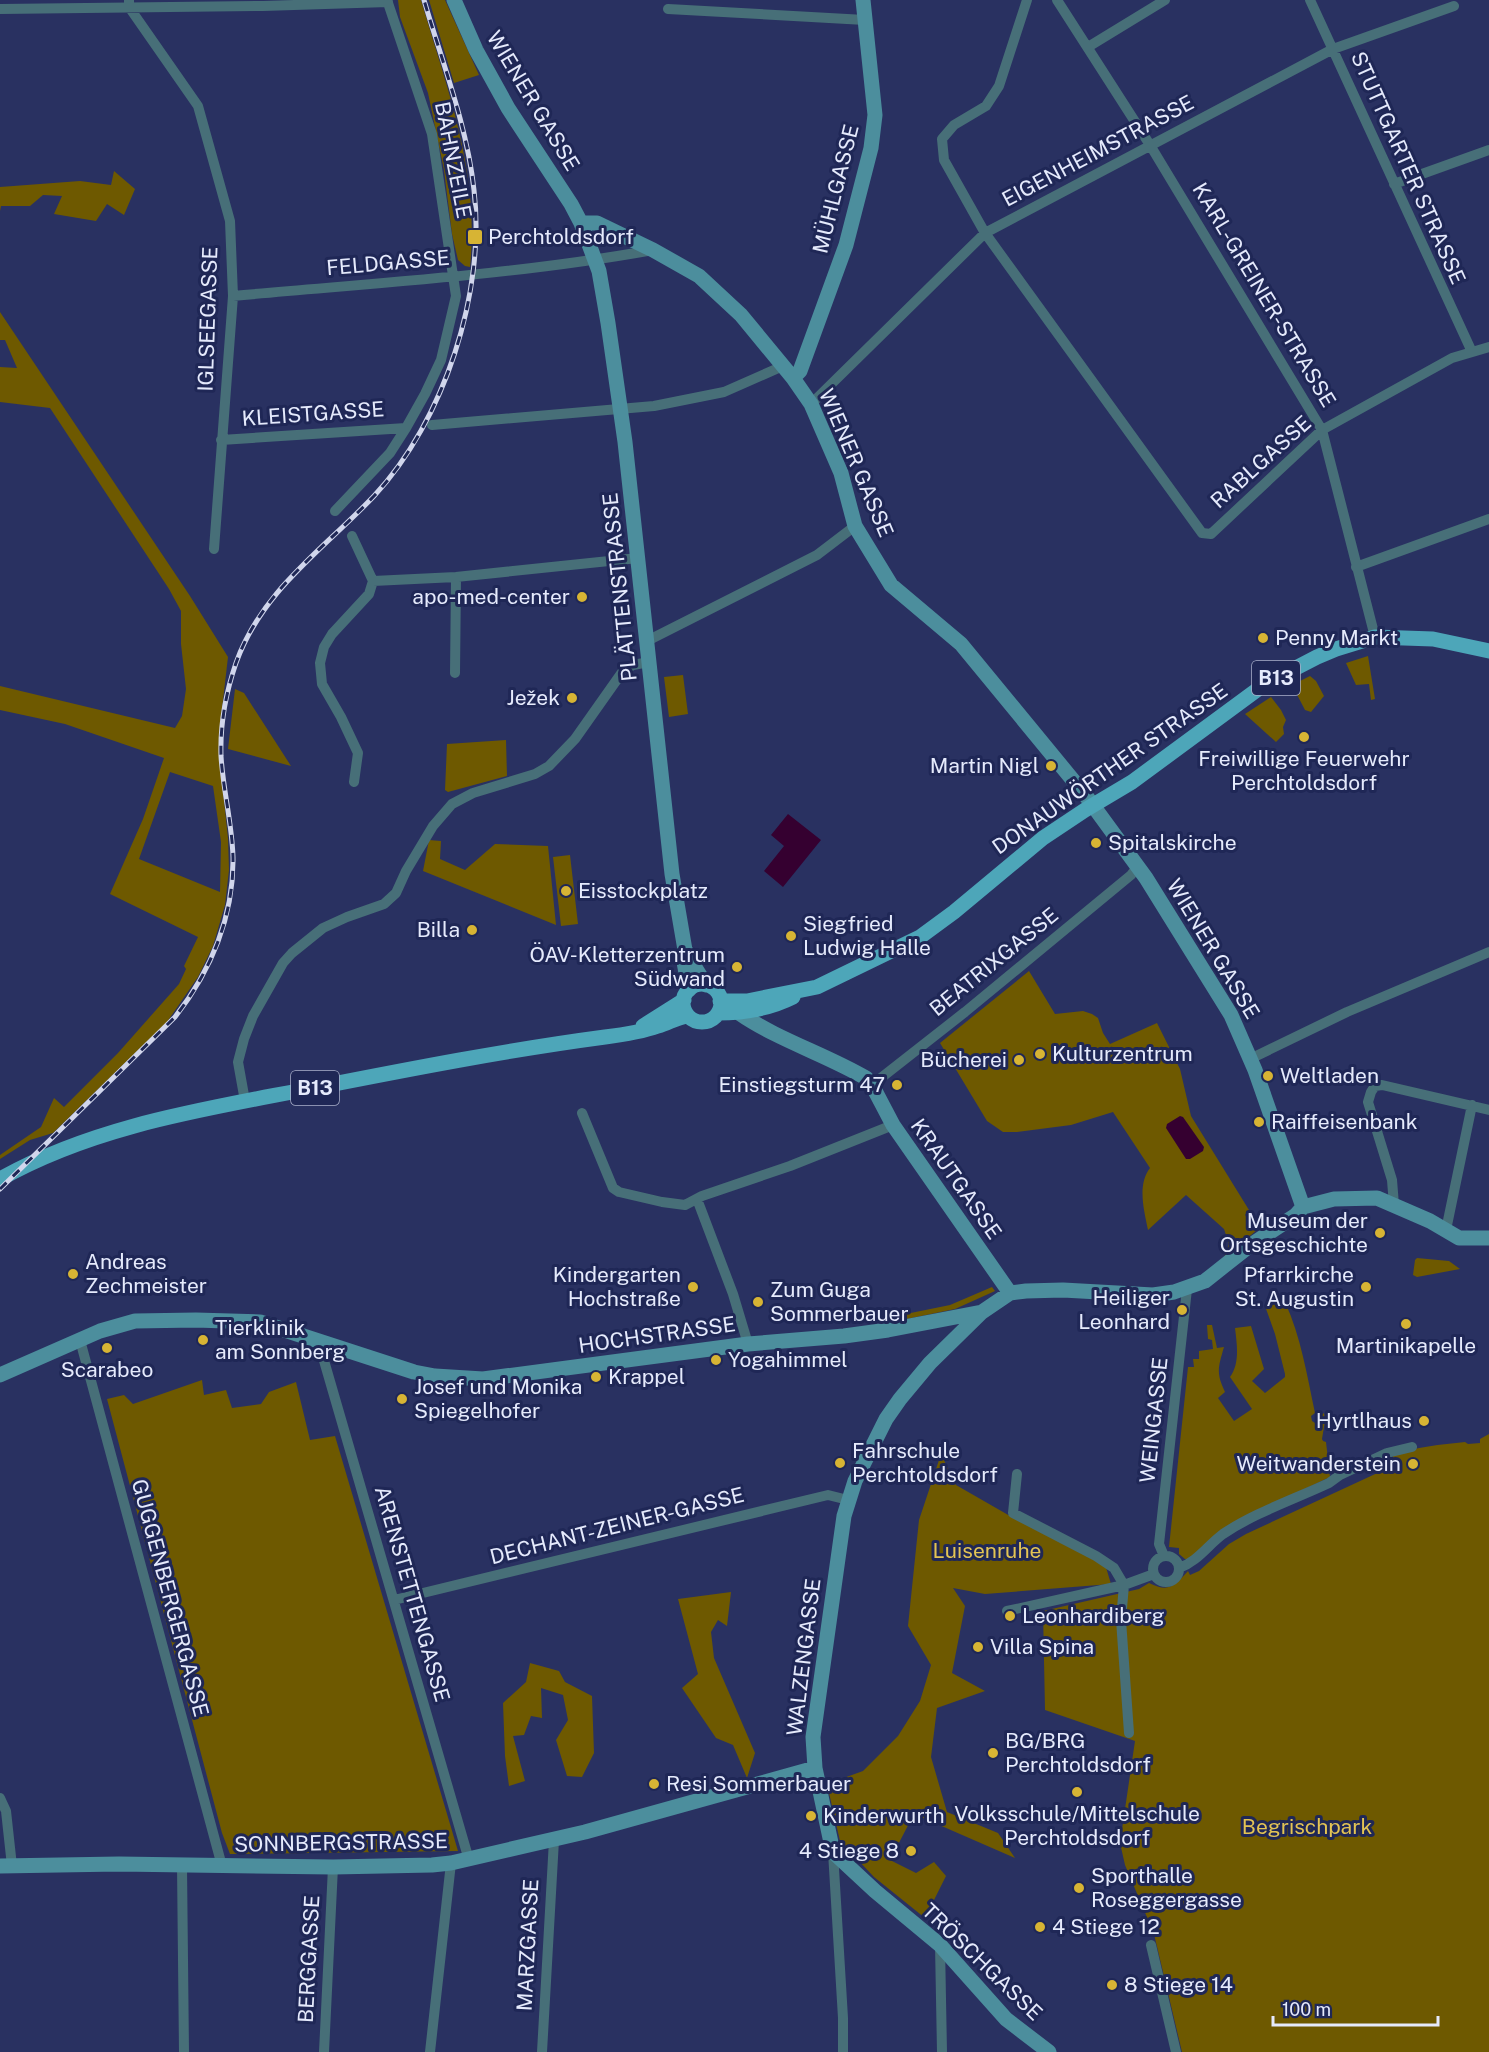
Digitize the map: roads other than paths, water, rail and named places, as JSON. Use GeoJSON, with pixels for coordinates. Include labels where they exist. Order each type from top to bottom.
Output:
{"type":"FeatureCollection","features":[{"type":"Feature","properties":{"kind":"main road","name":"WIENER GASSE"},"geometry":{"type":"LineString","coordinates":[[454,0],[476,50],[508,108],[581,223],[597,223],[653,250],[699,276],[741,315],[811,404],[841,473],[855,526],[891,585],[961,644],[1093,806],[1138,866],[1231,1015],[1250,1059],[1303,1207]]}},
{"type":"Feature","properties":{"kind":"main road","name":"MÜHLGASSE"},"geometry":{"type":"LineString","coordinates":[[788,372],[800,371],[846,245],[871,148],[875,115],[863,0]]}},
{"type":"Feature","properties":{"kind":"main road","name":"PLÄTTENSTRASSE"},"geometry":{"type":"LineString","coordinates":[[581,223],[596,260],[621,410],[672,874],[685,950],[686,995]]}},
{"type":"Feature","properties":{"kind":"main road","name":"DONAUWÖRTHER STRASSE"},"geometry":{"type":"LineString","coordinates":[[719,1007],[739,1013],[774,1006],[837,979],[920,937],[954,912],[1043,838],[1132,782],[1265,684],[1336,648],[1375,637],[1433,639],[1489,651]]}},
{"type":"Feature","properties":{"kind":"main road","name":"PLÄTTENSTRASSE"},"geometry":{"type":"LineString","coordinates":[[685,950],[691,956],[706,985]]}},
{"type":"Feature","properties":{"kind":"main road","name":"B13"},"geometry":{"type":"LineString","coordinates":[[639,1030],[696,986],[706,985]]}},
{"type":"Feature","properties":{"kind":"main road"},"geometry":{"type":"LineString","coordinates":[[706,985],[716,991],[719,1007]]}},
{"type":"Feature","properties":{"kind":"main road","name":"DONAUWÖRTHER STRASSE"},"geometry":{"type":"LineString","coordinates":[[719,1007],[808,990]]}},
{"type":"Feature","properties":{"kind":"main road"},"geometry":{"type":"LineString","coordinates":[[686,995],[684,1008],[688,1016]]}},
{"type":"Feature","properties":{"kind":"main road","name":"B13"},"geometry":{"type":"LineString","coordinates":[[0,1179],[69,1145],[163,1118],[515,1050],[623,1034],[657,1027],[681,1017],[688,1016],[695,1021],[703,1022],[710,1020],[719,1007]]}},
{"type":"Feature","properties":{"kind":"main road"},"geometry":{"type":"LineString","coordinates":[[739,1013],[783,1039],[858,1073],[872,1084]]}},
{"type":"Feature","properties":{"kind":"main road","name":"KRAUTGASSE"},"geometry":{"type":"LineString","coordinates":[[872,1084],[893,1125],[1010,1293]]}},
{"type":"Feature","properties":{"kind":"main road"},"geometry":{"type":"LineString","coordinates":[[1303,1207],[1334,1199],[1377,1198],[1430,1221],[1458,1238],[1489,1238]]}},
{"type":"Feature","properties":{"kind":"main road","name":"HOCHSTRASSE"},"geometry":{"type":"LineString","coordinates":[[0,1375],[100,1331],[135,1321],[260,1322],[414,1372],[435,1376],[483,1379],[748,1344],[844,1336],[982,1312],[1010,1293],[1063,1290],[1153,1295],[1187,1288],[1205,1281],[1296,1215],[1303,1207]]}},
{"type":"Feature","properties":{"kind":"main road","name":"WALZENGASSE"},"geometry":{"type":"LineString","coordinates":[[833,1852],[815,1768],[813,1737],[848,1500],[886,1419],[915,1380],[982,1312]]}},
{"type":"Feature","properties":{"kind":"main road","name":"SONNBERGSTRASSE"},"geometry":{"type":"LineString","coordinates":[[6,1866],[118,1864],[333,1867],[451,1863],[554,1840],[815,1768]]}},
{"type":"Feature","properties":{"kind":"main road","name":"TRÖSCHGASSE"},"geometry":{"type":"LineString","coordinates":[[833,1852],[875,1891],[940,1945],[1006,2019],[1049,2052]]}},
{"type":"Feature","properties":{"kind":"street"},"geometry":{"type":"LineString","coordinates":[[985,233],[944,160],[942,140],[954,125],[986,106],[999,86],[1027,0]]}},
{"type":"Feature","properties":{"kind":"street","name":"KARL-GREINER-STRASSE"},"geometry":{"type":"LineString","coordinates":[[1057,0],[1150,145],[1322,430],[1375,637]]}},
{"type":"Feature","properties":{"kind":"street"},"geometry":{"type":"LineString","coordinates":[[1088,47],[1165,0]]}},
{"type":"Feature","properties":{"kind":"street","name":"STUTTGARTER STRASSE"},"geometry":{"type":"LineString","coordinates":[[1310,0],[1472,352]]}},
{"type":"Feature","properties":{"kind":"street"},"geometry":{"type":"LineString","coordinates":[[0,9],[129,3],[263,6],[388,1]]}},
{"type":"Feature","properties":{"kind":"street","name":"BAHNZEILE"},"geometry":{"type":"LineString","coordinates":[[335,511],[390,453],[406,428],[441,360],[456,296],[432,134],[388,1]]}},
{"type":"Feature","properties":{"kind":"street","name":"IGLSEEGASSE"},"geometry":{"type":"LineString","coordinates":[[129,3],[198,106],[230,221],[233,296],[214,549]]}},
{"type":"Feature","properties":{"kind":"street","name":"EIGENHEIMSTRASSE"},"geometry":{"type":"LineString","coordinates":[[811,404],[985,233],[1333,49],[1454,6]]}},
{"type":"Feature","properties":{"kind":"street"},"geometry":{"type":"LineString","coordinates":[[668,9],[865,20]]}},
{"type":"Feature","properties":{"kind":"street"},"geometry":{"type":"LineString","coordinates":[[1394,184],[1489,150]]}},
{"type":"Feature","properties":{"kind":"street","name":"RABLGASSE"},"geometry":{"type":"LineString","coordinates":[[985,233],[1205,534],[1211,534],[1322,430],[1452,358],[1489,347]]}},
{"type":"Feature","properties":{"kind":"street","name":"FELDGASSE"},"geometry":{"type":"LineString","coordinates":[[233,296],[453,276],[596,260],[653,250]]}},
{"type":"Feature","properties":{"kind":"street"},"geometry":{"type":"LineString","coordinates":[[432,425],[654,406],[724,392],[788,372]]}},
{"type":"Feature","properties":{"kind":"street","name":"KLEISTGASSE"},"geometry":{"type":"LineString","coordinates":[[221,440],[406,428]]}},
{"type":"Feature","properties":{"kind":"street"},"geometry":{"type":"LineString","coordinates":[[1356,567],[1489,519]]}},
{"type":"Feature","properties":{"kind":"street"},"geometry":{"type":"LineString","coordinates":[[647,642],[817,555],[855,526]]}},
{"type":"Feature","properties":{"kind":"street"},"geometry":{"type":"LineString","coordinates":[[352,536],[373,582],[369,594],[332,634],[324,647],[320,663],[322,684],[358,753],[354,782]]}},
{"type":"Feature","properties":{"kind":"street"},"geometry":{"type":"LineString","coordinates":[[373,582],[456,577],[638,558]]}},
{"type":"Feature","properties":{"kind":"street"},"geometry":{"type":"LineString","coordinates":[[455,673],[456,577]]}},
{"type":"Feature","properties":{"kind":"street"},"geometry":{"type":"LineString","coordinates":[[245,1101],[238,1062],[244,1039],[253,1016],[292,953],[323,928],[347,916],[384,904],[396,893],[433,826],[452,804],[473,794],[535,774],[549,766],[575,739],[623,671],[633,665],[649,662]]}},
{"type":"Feature","properties":{"kind":"street","name":"BEATRIXGASSE"},"geometry":{"type":"LineString","coordinates":[[872,1084],[974,1005],[1131,875],[1138,866]]}},
{"type":"Feature","properties":{"kind":"street"},"geometry":{"type":"LineString","coordinates":[[1250,1059],[1347,1012],[1489,952]]}},
{"type":"Feature","properties":{"kind":"street"},"geometry":{"type":"LineString","coordinates":[[1394,1205],[1392,1180],[1368,1102],[1375,1086],[1382,1085],[1489,1110]]}},
{"type":"Feature","properties":{"kind":"street"},"geometry":{"type":"LineString","coordinates":[[1446,1230],[1472,1105]]}},
{"type":"Feature","properties":{"kind":"street"},"geometry":{"type":"LineString","coordinates":[[582,1113],[613,1188],[619,1192],[662,1202],[685,1204],[893,1125]]}},
{"type":"Feature","properties":{"kind":"street"},"geometry":{"type":"LineString","coordinates":[[698,1199],[733,1294],[748,1344]]}},
{"type":"Feature","properties":{"kind":"street","name":"WEINGASSE"},"geometry":{"type":"LineString","coordinates":[[1164,1556],[1159,1544],[1187,1288]]}},
{"type":"Feature","properties":{"kind":"street","name":"GUGGENBERGERGASSE"},"geometry":{"type":"LineString","coordinates":[[80,1340],[222,1866]]}},
{"type":"Feature","properties":{"kind":"street","name":"ARENSTETTENGASSE"},"geometry":{"type":"LineString","coordinates":[[318,1340],[469,1860]]}},
{"type":"Feature","properties":{"kind":"street"},"geometry":{"type":"LineString","coordinates":[[1179,1568],[1188,1565],[1222,1535],[1241,1524],[1387,1453],[1412,1447]]}},
{"type":"Feature","properties":{"kind":"street"},"geometry":{"type":"LineString","coordinates":[[1017,1474],[1013,1513],[1096,1556],[1113,1568],[1124,1585],[1121,1620],[1129,1733]]}},
{"type":"Feature","properties":{"kind":"street","name":"DECHANT-ZEINER-GASSE"},"geometry":{"type":"LineString","coordinates":[[394,1600],[828,1495],[848,1500]]}},
{"type":"Feature","properties":{"kind":"street"},"geometry":{"type":"LineString","coordinates":[[1164,1556],[1174,1558],[1179,1568],[1178,1574],[1169,1582],[1163,1582],[1154,1574],[1153,1566],[1157,1559],[1164,1556]]}},
{"type":"Feature","properties":{"kind":"street"},"geometry":{"type":"LineString","coordinates":[[1007,1611],[1124,1585],[1154,1574]]}},
{"type":"Feature","properties":{"kind":"street"},"geometry":{"type":"LineString","coordinates":[[0,1798],[6,1811],[6,1866]]}},
{"type":"Feature","properties":{"kind":"street","name":"MARZGASSE"},"geometry":{"type":"LineString","coordinates":[[542,2052],[554,1840]]}},
{"type":"Feature","properties":{"kind":"street","name":"WALZENGASSE"},"geometry":{"type":"LineString","coordinates":[[833,1852],[843,2052]]}},
{"type":"Feature","properties":{"kind":"street"},"geometry":{"type":"LineString","coordinates":[[430,2052],[451,1863]]}},
{"type":"Feature","properties":{"kind":"street"},"geometry":{"type":"LineString","coordinates":[[182,1866],[184,2052]]}},
{"type":"Feature","properties":{"kind":"street","name":"BERGGASSE"},"geometry":{"type":"LineString","coordinates":[[324,2052],[333,1867]]}},
{"type":"Feature","properties":{"kind":"street"},"geometry":{"type":"LineString","coordinates":[[940,1945],[942,2052]]}},
{"type":"Feature","properties":{"kind":"street"},"geometry":{"type":"LineString","coordinates":[[1151,1945],[1176,2052]]}},
{"type":"Feature","properties":{"kind":"railway"},"geometry":{"type":"LineString","coordinates":[[0,1189],[175,1017],[199,981],[218,942],[225,921],[232,879],[232,844],[221,744],[224,709],[236,663],[247,637],[278,592],[374,496],[399,466],[421,431],[440,393],[455,353],[466,312],[473,270],[476,229],[474,190],[460,118],[424,0]]}},
{"type":"Feature","properties":{"kind":"place","name":"Perchtoldsdorf"},"geometry":{"type":"Point","coordinates":[475,237]}},
{"type":"Feature","properties":{"kind":"place","name":"apo-med-center"},"geometry":{"type":"Point","coordinates":[582,597]}},
{"type":"Feature","properties":{"kind":"place","name":"Penny Markt"},"geometry":{"type":"Point","coordinates":[1263,638]}},
{"type":"Feature","properties":{"kind":"place","name":"Ježek"},"geometry":{"type":"Point","coordinates":[572,698]}},
{"type":"Feature","properties":{"kind":"place","name":"Freiwillige Feuerwehr Perchtoldsdorf"},"geometry":{"type":"Point","coordinates":[1304,737]}},
{"type":"Feature","properties":{"kind":"place","name":"Martin Nigl"},"geometry":{"type":"Point","coordinates":[1051,766]}},
{"type":"Feature","properties":{"kind":"place","name":"Spitalskirche"},"geometry":{"type":"Point","coordinates":[1096,843]}},
{"type":"Feature","properties":{"kind":"place","name":"Eisstockplatz"},"geometry":{"type":"Point","coordinates":[566,891]}},
{"type":"Feature","properties":{"kind":"place","name":"Billa"},"geometry":{"type":"Point","coordinates":[472,930]}},
{"type":"Feature","properties":{"kind":"place","name":"Siegfried Ludwig Halle"},"geometry":{"type":"Point","coordinates":[791,936]}},
{"type":"Feature","properties":{"kind":"place","name":"ÖAV-Kletterzentrum Südwand"},"geometry":{"type":"Point","coordinates":[737,967]}},
{"type":"Feature","properties":{"kind":"place","name":"Kulturzentrum"},"geometry":{"type":"Point","coordinates":[1040,1054]}},
{"type":"Feature","properties":{"kind":"place","name":"Bücherei"},"geometry":{"type":"Point","coordinates":[1019,1060]}},
{"type":"Feature","properties":{"kind":"place","name":"Weltladen"},"geometry":{"type":"Point","coordinates":[1268,1076]}},
{"type":"Feature","properties":{"kind":"place","name":"Einstiegsturm 47"},"geometry":{"type":"Point","coordinates":[897,1085]}},
{"type":"Feature","properties":{"kind":"place","name":"Raiffeisenbank"},"geometry":{"type":"Point","coordinates":[1259,1122]}},
{"type":"Feature","properties":{"kind":"place","name":"Museum der Ortsgeschichte"},"geometry":{"type":"Point","coordinates":[1380,1233]}},
{"type":"Feature","properties":{"kind":"place","name":"Andreas Zechmeister"},"geometry":{"type":"Point","coordinates":[73,1274]}},
{"type":"Feature","properties":{"kind":"place","name":"Kindergarten Hochstraße"},"geometry":{"type":"Point","coordinates":[693,1287]}},
{"type":"Feature","properties":{"kind":"place","name":"Pfarrkirche St. Augustin"},"geometry":{"type":"Point","coordinates":[1366,1287]}},
{"type":"Feature","properties":{"kind":"place","name":"Zum Guga Sommerbauer"},"geometry":{"type":"Point","coordinates":[758,1302]}},
{"type":"Feature","properties":{"kind":"place","name":"Heiliger Leonhard"},"geometry":{"type":"Point","coordinates":[1182,1310]}},
{"type":"Feature","properties":{"kind":"place","name":"Martinikapelle"},"geometry":{"type":"Point","coordinates":[1406,1324]}},
{"type":"Feature","properties":{"kind":"place","name":"Tierklinik am Sonnberg"},"geometry":{"type":"Point","coordinates":[203,1340]}},
{"type":"Feature","properties":{"kind":"place","name":"Scarabeo"},"geometry":{"type":"Point","coordinates":[107,1348]}},
{"type":"Feature","properties":{"kind":"place","name":"Yogahimmel"},"geometry":{"type":"Point","coordinates":[716,1360]}},
{"type":"Feature","properties":{"kind":"place","name":"Krappel"},"geometry":{"type":"Point","coordinates":[596,1377]}},
{"type":"Feature","properties":{"kind":"place","name":"Josef und Monika Spiegelhofer"},"geometry":{"type":"Point","coordinates":[402,1399]}},
{"type":"Feature","properties":{"kind":"place","name":"Hyrtlhaus"},"geometry":{"type":"Point","coordinates":[1424,1421]}},
{"type":"Feature","properties":{"kind":"place","name":"Fahrschule Perchtoldsdorf"},"geometry":{"type":"Point","coordinates":[840,1463]}},
{"type":"Feature","properties":{"kind":"place","name":"Weitwanderstein"},"geometry":{"type":"Point","coordinates":[1413,1464]}},
{"type":"Feature","properties":{"kind":"place","name":"Leonhardiberg"},"geometry":{"type":"Point","coordinates":[1010,1616]}},
{"type":"Feature","properties":{"kind":"place","name":"Villa Spina"},"geometry":{"type":"Point","coordinates":[978,1647]}},
{"type":"Feature","properties":{"kind":"place","name":"BG/BRG Perchtoldsdorf"},"geometry":{"type":"Point","coordinates":[993,1753]}},
{"type":"Feature","properties":{"kind":"place","name":"Resi Sommerbauer"},"geometry":{"type":"Point","coordinates":[654,1784]}},
{"type":"Feature","properties":{"kind":"place","name":"Volksschule/Mittelschule Perchtoldsdorf"},"geometry":{"type":"Point","coordinates":[1077,1792]}},
{"type":"Feature","properties":{"kind":"place","name":"Kinderwurth"},"geometry":{"type":"Point","coordinates":[811,1816]}},
{"type":"Feature","properties":{"kind":"place","name":"4 Stiege 8"},"geometry":{"type":"Point","coordinates":[911,1851]}},
{"type":"Feature","properties":{"kind":"place","name":"Sporthalle Roseggergasse"},"geometry":{"type":"Point","coordinates":[1079,1888]}},
{"type":"Feature","properties":{"kind":"place","name":"4 Stiege 12"},"geometry":{"type":"Point","coordinates":[1040,1927]}},
{"type":"Feature","properties":{"kind":"place","name":"8 Stiege 14"},"geometry":{"type":"Point","coordinates":[1112,1985]}},
{"type":"Feature","properties":{"kind":"park label","name":"Luisenruhe"},"geometry":{"type":"Point","coordinates":[987,1551]}},
{"type":"Feature","properties":{"kind":"park label","name":"Begrischpark"},"geometry":{"type":"Point","coordinates":[1307,1827]}}]}
